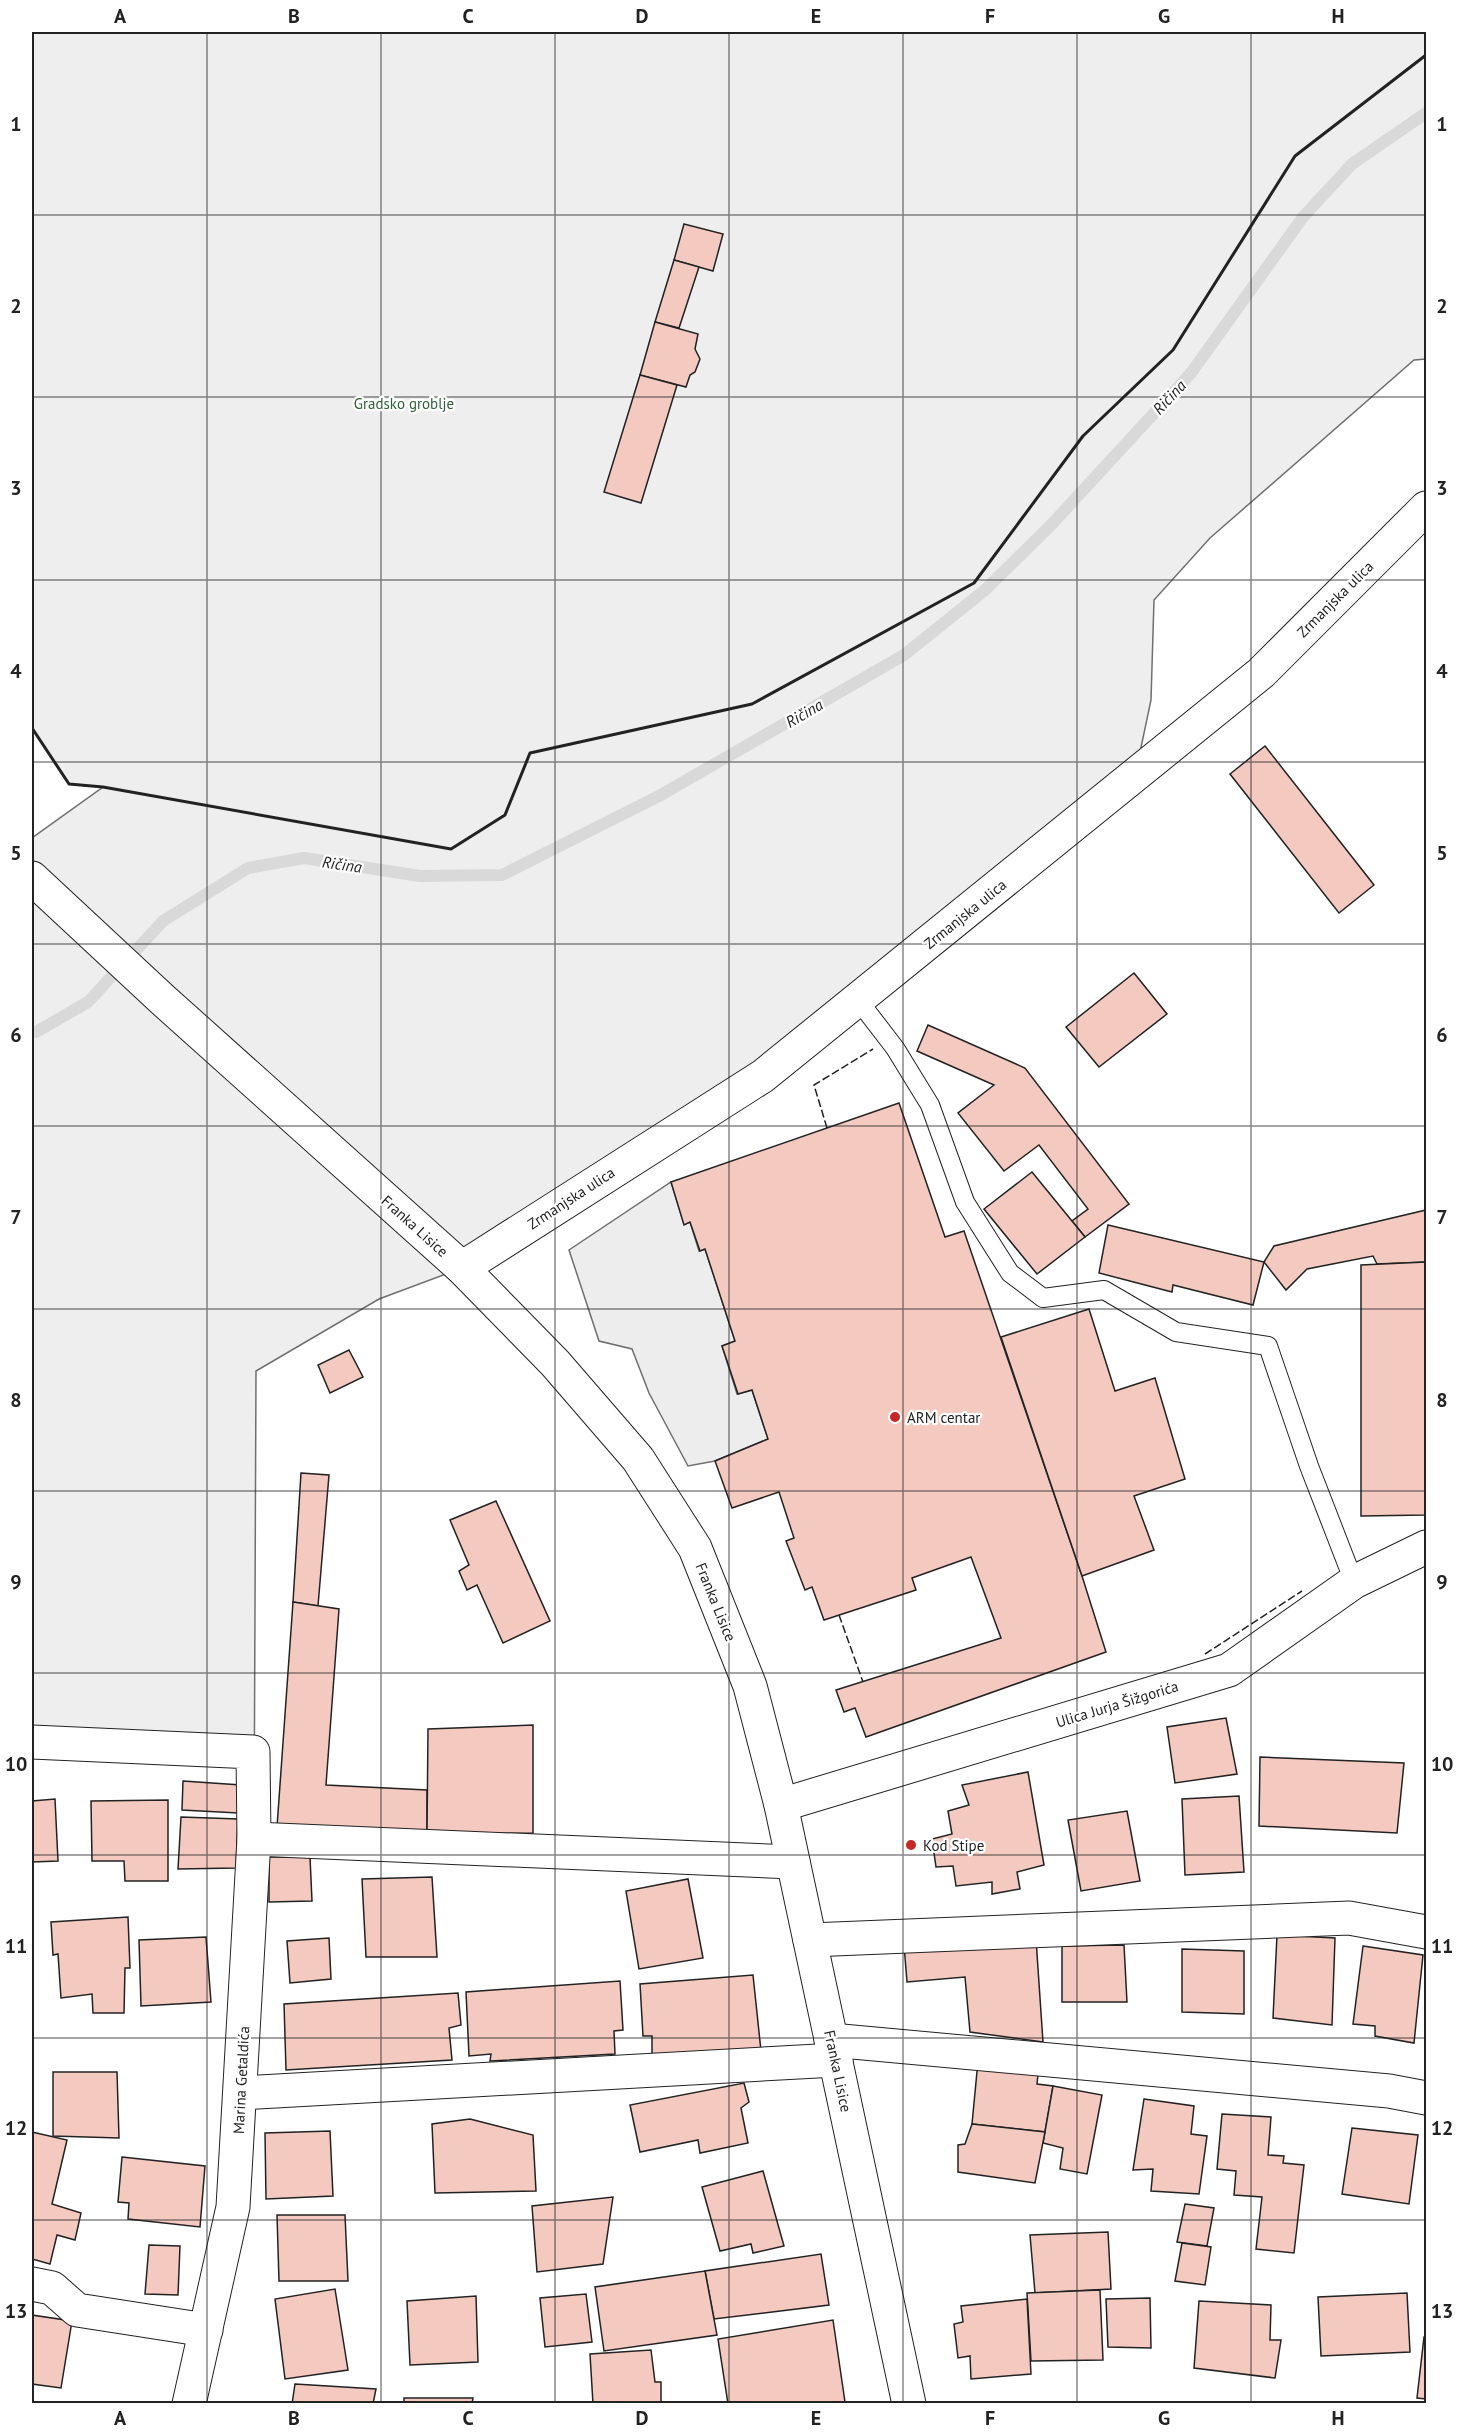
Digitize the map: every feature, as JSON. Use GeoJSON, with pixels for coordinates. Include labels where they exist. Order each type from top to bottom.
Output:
{"type":"FeatureCollection","features":[{"type":"Feature","properties":{"kind":"street","name":"Zrmanjska ulica"},"geometry":{"type":"LineString","coordinates":[[462,1268],[763,1076],[1261,673],[1426,508]]}},
{"type":"Feature","properties":{"kind":"street","name":"Franka Lisice"},"geometry":{"type":"LineString","coordinates":[[32,878],[98,941],[462,1268],[555,1364],[638,1459],[695,1548],[750,1686],[781,1805],[909,2403]]}},
{"type":"Feature","properties":{"kind":"street","name":"Ulica Jurja Šižgorića"},"geometry":{"type":"LineString","coordinates":[[781,1805],[1229,1670],[1354,1582],[1426,1547]]}},
{"type":"Feature","properties":{"kind":"street","name":"Marina Getaldića"},"geometry":{"type":"LineString","coordinates":[[32,1742],[254,1752],[254,1839],[233,2207],[189,2403]]}},
{"type":"Feature","properties":{"kind":"street"},"geometry":{"type":"LineString","coordinates":[[254,1839],[793,1862]]}},
{"type":"Feature","properties":{"kind":"street"},"geometry":{"type":"LineString","coordinates":[[810,1940],[1349,1918],[1426,1932]]}},
{"type":"Feature","properties":{"kind":"street"},"geometry":{"type":"LineString","coordinates":[[240,2093],[833,2050],[1377,2090],[1426,2098]]}},
{"type":"Feature","properties":{"kind":"street"},"geometry":{"type":"LineString","coordinates":[[32,2284],[52,2288],[77,2310],[206,2330]]}},
{"type":"Feature","properties":{"kind":"lane"},"geometry":{"type":"LineString","coordinates":[[858,1000],[895,1048],[930,1105],[965,1202],[1010,1273],[1042,1298],[1104,1290],[1176,1332],[1268,1346],[1309,1466],[1354,1582]]}},
{"type":"Feature","properties":{"kind":"green space","name":"Gradsko groblje"},"geometry":{"type":"Polygon","coordinates":[[[32,32],[1426,32],[1426,359],[1414,360],[1210,538],[1154,600],[1151,700],[1135,776],[763,1076],[462,1268],[379,1299],[256,1371],[254,1839],[253,1752],[32,1742],[32,838],[103,787],[69,784],[32,728],[32,32]]]}},
{"type":"Feature","properties":{"kind":"shaded area"},"geometry":{"type":"Polygon","coordinates":[[[671,1182],[684,1224],[690,1222],[699,1251],[705,1249],[735,1341],[722,1346],[737,1394],[752,1390],[768,1439],[715,1461],[688,1466],[649,1393],[632,1349],[599,1341],[569,1250],[671,1182]]]}},
{"type":"Feature","properties":{"kind":"building"},"geometry":{"type":"Polygon","coordinates":[[[684,224],[723,234],[713,271],[674,260],[684,224]]]}},
{"type":"Feature","properties":{"kind":"building"},"geometry":{"type":"Polygon","coordinates":[[[674,260],[699,267],[679,328],[655,322],[674,260]]]}},
{"type":"Feature","properties":{"kind":"building"},"geometry":{"type":"Polygon","coordinates":[[[655,322],[698,334],[695,349],[700,359],[686,387],[640,375],[655,322]]]}},
{"type":"Feature","properties":{"kind":"building"},"geometry":{"type":"Polygon","coordinates":[[[640,375],[677,385],[641,503],[604,492],[640,375]]]}},
{"type":"Feature","properties":{"kind":"building"},"geometry":{"type":"Polygon","coordinates":[[[1265,746],[1374,885],[1339,913],[1230,774],[1265,746]]]}},
{"type":"Feature","properties":{"kind":"building"},"geometry":{"type":"Polygon","coordinates":[[[1134,973],[1167,1014],[1099,1067],[1066,1027],[1134,973]]]}},
{"type":"Feature","properties":{"kind":"building"},"geometry":{"type":"Polygon","coordinates":[[[928,1025],[1025,1068],[1129,1204],[1085,1237],[1072,1221],[1088,1209],[1039,1145],[1004,1171],[958,1113],[994,1085],[917,1051],[928,1025]]]}},
{"type":"Feature","properties":{"kind":"building","name":"ARM centar"},"geometry":{"type":"Polygon","coordinates":[[[899,1103],[945,1237],[964,1231],[1106,1652],[866,1737],[855,1708],[844,1712],[836,1690],[1001,1638],[971,1557],[912,1578],[916,1590],[824,1620],[812,1587],[805,1590],[786,1541],[794,1538],[779,1492],[732,1508],[715,1461],[768,1439],[752,1390],[738,1394],[722,1346],[735,1341],[705,1249],[700,1251],[690,1222],[684,1225],[671,1182],[899,1103]]]}},
{"type":"Feature","properties":{"kind":"building"},"geometry":{"type":"Polygon","coordinates":[[[1032,1172],[1085,1237],[1037,1274],[984,1209],[1032,1172]]]}},
{"type":"Feature","properties":{"kind":"building"},"geometry":{"type":"Polygon","coordinates":[[[1426,1210],[1426,1262],[1377,1264],[1373,1256],[1307,1269],[1286,1290],[1264,1262],[1274,1246],[1426,1210]]]}},
{"type":"Feature","properties":{"kind":"building"},"geometry":{"type":"Polygon","coordinates":[[[1108,1225],[1264,1262],[1253,1305],[1173,1285],[1172,1292],[1099,1273],[1108,1225]]]}},
{"type":"Feature","properties":{"kind":"building"},"geometry":{"type":"Polygon","coordinates":[[[1426,1262],[1426,1515],[1361,1516],[1361,1265],[1426,1262]]]}},
{"type":"Feature","properties":{"kind":"building"},"geometry":{"type":"Polygon","coordinates":[[[1089,1309],[1115,1391],[1155,1378],[1185,1479],[1134,1496],[1154,1550],[1082,1576],[1001,1337],[1089,1309]]]}},
{"type":"Feature","properties":{"kind":"building"},"geometry":{"type":"Polygon","coordinates":[[[349,1350],[363,1377],[330,1393],[318,1365],[349,1350]]]}},
{"type":"Feature","properties":{"kind":"building"},"geometry":{"type":"Polygon","coordinates":[[[301,1473],[329,1475],[318,1606],[293,1602],[301,1473]]]}},
{"type":"Feature","properties":{"kind":"building"},"geometry":{"type":"Polygon","coordinates":[[[496,1501],[550,1621],[503,1643],[477,1585],[467,1590],[459,1571],[469,1565],[450,1520],[496,1501]]]}},
{"type":"Feature","properties":{"kind":"building"},"geometry":{"type":"Polygon","coordinates":[[[293,1602],[339,1609],[326,1785],[427,1790],[427,1834],[277,1827],[293,1602]]]}},
{"type":"Feature","properties":{"kind":"building"},"geometry":{"type":"Polygon","coordinates":[[[1226,1718],[1237,1774],[1175,1783],[1167,1727],[1226,1718]]]}},
{"type":"Feature","properties":{"kind":"building"},"geometry":{"type":"Polygon","coordinates":[[[533,1725],[533,1833],[427,1834],[428,1729],[533,1725]]]}},
{"type":"Feature","properties":{"kind":"building"},"geometry":{"type":"Polygon","coordinates":[[[1260,1757],[1404,1763],[1397,1833],[1259,1826],[1260,1757]]]}},
{"type":"Feature","properties":{"kind":"building"},"geometry":{"type":"Polygon","coordinates":[[[1028,1772],[1044,1865],[1017,1872],[1020,1889],[992,1894],[992,1882],[956,1886],[953,1866],[936,1867],[932,1839],[952,1834],[948,1811],[969,1805],[962,1785],[1028,1772]]]}},
{"type":"Feature","properties":{"kind":"building"},"geometry":{"type":"Polygon","coordinates":[[[183,1781],[241,1785],[238,1813],[182,1810],[183,1781]]]}},
{"type":"Feature","properties":{"kind":"building"},"geometry":{"type":"Polygon","coordinates":[[[1239,1796],[1244,1872],[1185,1875],[1182,1799],[1239,1796]]]}},
{"type":"Feature","properties":{"kind":"building"},"geometry":{"type":"Polygon","coordinates":[[[55,1799],[58,1861],[32,1862],[32,1801],[55,1799]]]}},
{"type":"Feature","properties":{"kind":"building"},"geometry":{"type":"Polygon","coordinates":[[[168,1800],[168,1881],[125,1881],[124,1861],[92,1861],[91,1801],[168,1800]]]}},
{"type":"Feature","properties":{"kind":"building"},"geometry":{"type":"Polygon","coordinates":[[[1127,1811],[1140,1881],[1081,1891],[1068,1820],[1127,1811]]]}},
{"type":"Feature","properties":{"kind":"building"},"geometry":{"type":"Polygon","coordinates":[[[181,1817],[238,1819],[236,1868],[178,1869],[181,1817]]]}},
{"type":"Feature","properties":{"kind":"building"},"geometry":{"type":"Polygon","coordinates":[[[269,1857],[310,1857],[312,1901],[269,1902],[269,1857]]]}},
{"type":"Feature","properties":{"kind":"building"},"geometry":{"type":"Polygon","coordinates":[[[432,1877],[437,1957],[366,1957],[362,1879],[432,1877]]]}},
{"type":"Feature","properties":{"kind":"building"},"geometry":{"type":"Polygon","coordinates":[[[688,1879],[703,1958],[639,1969],[626,1891],[688,1879]]]}},
{"type":"Feature","properties":{"kind":"building"},"geometry":{"type":"Polygon","coordinates":[[[128,1917],[130,1968],[125,1968],[124,2013],[93,2013],[92,1994],[61,1998],[58,1954],[53,1955],[51,1922],[128,1917]]]}},
{"type":"Feature","properties":{"kind":"building"},"geometry":{"type":"Polygon","coordinates":[[[1277,1935],[1335,1938],[1332,2025],[1273,2018],[1277,1935]]]}},
{"type":"Feature","properties":{"kind":"building"},"geometry":{"type":"Polygon","coordinates":[[[206,1937],[211,2002],[141,2006],[139,1940],[206,1937]]]}},
{"type":"Feature","properties":{"kind":"building"},"geometry":{"type":"Polygon","coordinates":[[[329,1938],[331,1979],[290,1983],[287,1941],[329,1938]]]}},
{"type":"Feature","properties":{"kind":"building"},"geometry":{"type":"Polygon","coordinates":[[[1036,1939],[1043,2042],[970,2032],[965,1977],[907,1982],[904,1945],[1036,1939]]]}},
{"type":"Feature","properties":{"kind":"building"},"geometry":{"type":"Polygon","coordinates":[[[1124,1945],[1127,2002],[1062,2002],[1062,1946],[1124,1945]]]}},
{"type":"Feature","properties":{"kind":"building"},"geometry":{"type":"Polygon","coordinates":[[[1363,1946],[1423,1955],[1414,2043],[1375,2036],[1375,2026],[1353,2024],[1363,1946]]]}},
{"type":"Feature","properties":{"kind":"building"},"geometry":{"type":"Polygon","coordinates":[[[1182,1949],[1244,1951],[1244,2014],[1182,2012],[1182,1949]]]}},
{"type":"Feature","properties":{"kind":"building"},"geometry":{"type":"Polygon","coordinates":[[[753,1975],[761,2051],[652,2059],[652,2036],[643,2036],[640,1984],[753,1975]]]}},
{"type":"Feature","properties":{"kind":"building"},"geometry":{"type":"Polygon","coordinates":[[[620,1981],[623,2030],[614,2031],[615,2054],[490,2061],[491,2054],[469,2056],[466,1992],[620,1981]]]}},
{"type":"Feature","properties":{"kind":"building"},"geometry":{"type":"Polygon","coordinates":[[[458,1993],[461,2025],[449,2028],[452,2060],[286,2070],[284,2004],[458,1993]]]}},
{"type":"Feature","properties":{"kind":"building"},"geometry":{"type":"Polygon","coordinates":[[[978,2061],[1039,2065],[1037,2084],[1053,2086],[1045,2132],[972,2124],[978,2061]]]}},
{"type":"Feature","properties":{"kind":"building"},"geometry":{"type":"Polygon","coordinates":[[[53,2072],[117,2072],[119,2138],[53,2136],[53,2072]]]}},
{"type":"Feature","properties":{"kind":"building"},"geometry":{"type":"Polygon","coordinates":[[[744,2083],[749,2102],[741,2108],[748,2143],[700,2153],[698,2140],[640,2152],[630,2105],[744,2083]]]}},
{"type":"Feature","properties":{"kind":"building"},"geometry":{"type":"Polygon","coordinates":[[[1053,2086],[1102,2095],[1087,2174],[1060,2169],[1063,2148],[1043,2143],[1053,2086]]]}},
{"type":"Feature","properties":{"kind":"building"},"geometry":{"type":"Polygon","coordinates":[[[1144,2099],[1194,2106],[1191,2134],[1207,2136],[1199,2194],[1151,2191],[1153,2169],[1133,2170],[1144,2099]]]}},
{"type":"Feature","properties":{"kind":"building"},"geometry":{"type":"Polygon","coordinates":[[[1222,2114],[1271,2117],[1268,2155],[1284,2156],[1283,2163],[1304,2165],[1294,2253],[1256,2249],[1262,2197],[1234,2195],[1236,2171],[1217,2169],[1222,2114]]]}},
{"type":"Feature","properties":{"kind":"building"},"geometry":{"type":"Polygon","coordinates":[[[470,2119],[533,2135],[536,2191],[435,2193],[432,2124],[470,2119]]]}},
{"type":"Feature","properties":{"kind":"building"},"geometry":{"type":"Polygon","coordinates":[[[972,2124],[1045,2132],[1035,2183],[958,2172],[958,2145],[965,2144],[972,2124]]]}},
{"type":"Feature","properties":{"kind":"building"},"geometry":{"type":"Polygon","coordinates":[[[1352,2128],[1418,2135],[1409,2204],[1342,2194],[1352,2128]]]}},
{"type":"Feature","properties":{"kind":"building"},"geometry":{"type":"Polygon","coordinates":[[[330,2131],[333,2196],[266,2199],[265,2133],[330,2131]]]}},
{"type":"Feature","properties":{"kind":"building"},"geometry":{"type":"Polygon","coordinates":[[[32,2132],[67,2140],[52,2204],[81,2213],[75,2240],[57,2235],[50,2264],[32,2259],[32,2132]]]}},
{"type":"Feature","properties":{"kind":"building"},"geometry":{"type":"Polygon","coordinates":[[[122,2157],[205,2166],[200,2227],[128,2219],[129,2203],[118,2202],[122,2157]]]}},
{"type":"Feature","properties":{"kind":"building"},"geometry":{"type":"Polygon","coordinates":[[[763,2171],[784,2246],[753,2253],[751,2244],[720,2251],[702,2187],[763,2171]]]}},
{"type":"Feature","properties":{"kind":"building"},"geometry":{"type":"Polygon","coordinates":[[[613,2197],[603,2264],[537,2272],[532,2206],[613,2197]]]}},
{"type":"Feature","properties":{"kind":"building"},"geometry":{"type":"Polygon","coordinates":[[[1185,2204],[1214,2208],[1207,2246],[1177,2242],[1185,2204]]]}},
{"type":"Feature","properties":{"kind":"building"},"geometry":{"type":"Polygon","coordinates":[[[277,2215],[345,2215],[348,2281],[279,2281],[277,2215]]]}},
{"type":"Feature","properties":{"kind":"building"},"geometry":{"type":"Polygon","coordinates":[[[1108,2232],[1111,2289],[1035,2293],[1030,2235],[1108,2232]]]}},
{"type":"Feature","properties":{"kind":"building"},"geometry":{"type":"Polygon","coordinates":[[[1182,2243],[1211,2247],[1205,2285],[1175,2281],[1182,2243]]]}},
{"type":"Feature","properties":{"kind":"building"},"geometry":{"type":"Polygon","coordinates":[[[149,2245],[180,2246],[178,2295],[145,2294],[149,2245]]]}},
{"type":"Feature","properties":{"kind":"building"},"geometry":{"type":"Polygon","coordinates":[[[821,2254],[829,2305],[714,2319],[705,2271],[821,2254]]]}},
{"type":"Feature","properties":{"kind":"building"},"geometry":{"type":"Polygon","coordinates":[[[705,2271],[717,2335],[604,2351],[595,2287],[705,2271]]]}},
{"type":"Feature","properties":{"kind":"building"},"geometry":{"type":"Polygon","coordinates":[[[335,2289],[348,2370],[285,2379],[275,2299],[335,2289]]]}},
{"type":"Feature","properties":{"kind":"building"},"geometry":{"type":"Polygon","coordinates":[[[32,2290],[34,2290],[32,2315],[32,2290]]]}},
{"type":"Feature","properties":{"kind":"building"},"geometry":{"type":"Polygon","coordinates":[[[1100,2290],[1103,2360],[1031,2361],[1027,2293],[1100,2290]]]}},
{"type":"Feature","properties":{"kind":"building"},"geometry":{"type":"Polygon","coordinates":[[[1407,2293],[1410,2352],[1321,2356],[1318,2297],[1407,2293]]]}},
{"type":"Feature","properties":{"kind":"building"},"geometry":{"type":"Polygon","coordinates":[[[586,2294],[592,2342],[545,2347],[540,2298],[586,2294]]]}},
{"type":"Feature","properties":{"kind":"building"},"geometry":{"type":"Polygon","coordinates":[[[476,2296],[478,2362],[410,2365],[407,2301],[476,2296]]]}},
{"type":"Feature","properties":{"kind":"building"},"geometry":{"type":"Polygon","coordinates":[[[1150,2298],[1151,2348],[1108,2347],[1106,2299],[1150,2298]]]}},
{"type":"Feature","properties":{"kind":"building"},"geometry":{"type":"Polygon","coordinates":[[[1027,2299],[1031,2374],[971,2379],[970,2356],[958,2358],[954,2324],[963,2322],[961,2306],[1027,2299]]]}},
{"type":"Feature","properties":{"kind":"building"},"geometry":{"type":"Polygon","coordinates":[[[1199,2301],[1271,2305],[1270,2340],[1281,2340],[1275,2378],[1194,2368],[1199,2301]]]}},
{"type":"Feature","properties":{"kind":"building"},"geometry":{"type":"Polygon","coordinates":[[[32,2315],[72,2321],[61,2388],[32,2384],[32,2315]]]}},
{"type":"Feature","properties":{"kind":"building"},"geometry":{"type":"Polygon","coordinates":[[[833,2320],[845,2402],[728,2404],[718,2339],[833,2320]]]}},
{"type":"Feature","properties":{"kind":"building"},"geometry":{"type":"Polygon","coordinates":[[[1424,2337],[1426,2337],[1426,2399],[1417,2398],[1424,2337]]]}},
{"type":"Feature","properties":{"kind":"building"},"geometry":{"type":"Polygon","coordinates":[[[651,2350],[655,2382],[661,2382],[661,2404],[593,2404],[590,2354],[651,2350]]]}},
{"type":"Feature","properties":{"kind":"building"},"geometry":{"type":"Polygon","coordinates":[[[295,2384],[376,2389],[373,2404],[292,2404],[295,2384]]]}},
{"type":"Feature","properties":{"kind":"building"},"geometry":{"type":"Polygon","coordinates":[[[404,2398],[473,2398],[472,2404],[404,2404],[404,2398]]]}},
{"type":"Feature","properties":{"kind":"waterway","name":"Ričina"},"geometry":{"type":"LineString","coordinates":[[32,1032],[36,1032],[88,1002],[163,921],[248,868],[304,858],[420,876],[502,875],[659,796],[904,655],[985,590],[1052,524],[1191,373],[1303,217],[1352,164],[1426,113]]}},
{"type":"Feature","properties":{"kind":"fence"},"geometry":{"type":"LineString","coordinates":[[827,1128],[814,1085],[873,1049]]}},
{"type":"Feature","properties":{"kind":"fence"},"geometry":{"type":"LineString","coordinates":[[1205,1654],[1302,1591]]}},
{"type":"Feature","properties":{"kind":"fence"},"geometry":{"type":"LineString","coordinates":[[839,1615],[863,1682]]}},
{"type":"Feature","properties":{"kind":"wall"},"geometry":{"type":"LineString","coordinates":[[32,728],[69,784],[103,787],[451,849],[505,815],[530,753],[752,704],[974,583],[1083,436],[1173,350],[1295,156],[1426,55]]}},
{"type":"Feature","properties":{"kind":"place","name":"ARM centar"},"geometry":{"type":"Point","coordinates":[895,1417]}},
{"type":"Feature","properties":{"kind":"place","name":"Kod Stipe"},"geometry":{"type":"Point","coordinates":[911,1845]}}]}
